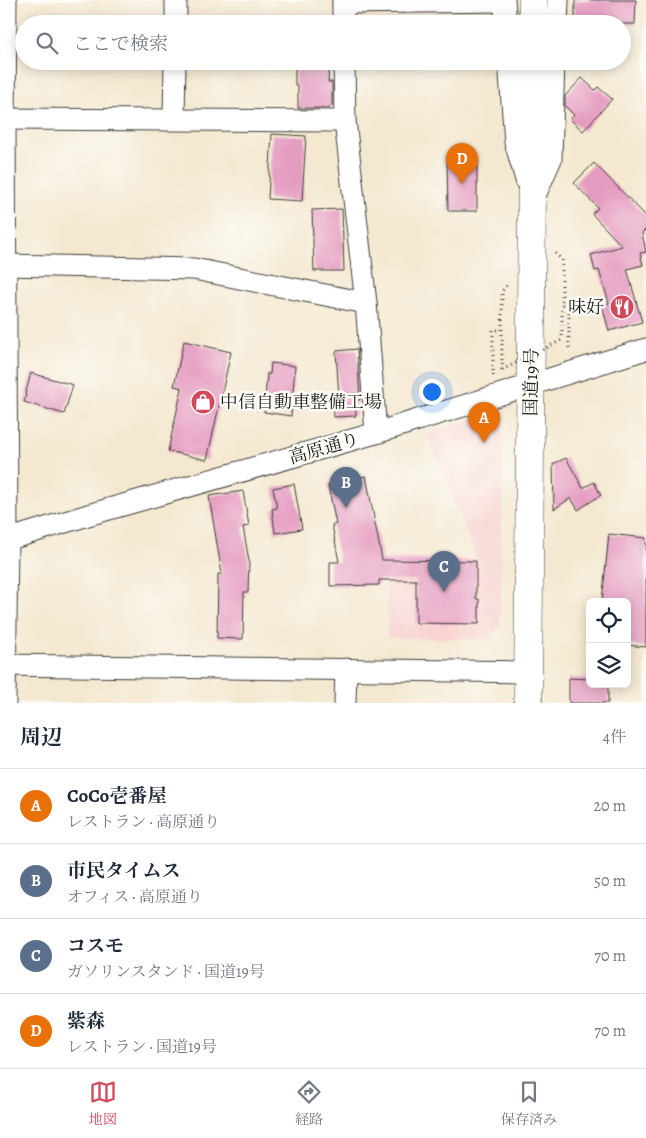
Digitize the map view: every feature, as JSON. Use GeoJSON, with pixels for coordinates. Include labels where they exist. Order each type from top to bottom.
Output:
{"type":"FeatureCollection","features":[{"type":"Feature","properties":{"kind":"highway"},"geometry":{"type":"LineString","coordinates":[[533,0],[533,15]]}},
{"type":"Feature","properties":{"kind":"highway","name":"国道19号"},"geometry":{"type":"LineString","coordinates":[[528,703],[533,70]]}},
{"type":"Feature","properties":{"kind":"street"},"geometry":{"type":"LineString","coordinates":[[5,703],[2,666],[6,265],[2,119],[6,0]]}},
{"type":"Feature","properties":{"kind":"street"},"geometry":{"type":"LineString","coordinates":[[176,0],[176,15]]}},
{"type":"Feature","properties":{"kind":"street"},"geometry":{"type":"LineString","coordinates":[[557,15],[558,0]]}},
{"type":"Feature","properties":{"kind":"street"},"geometry":{"type":"LineString","coordinates":[[343,9],[504,1],[505,15]]}},
{"type":"Feature","properties":{"kind":"street"},"geometry":{"type":"LineString","coordinates":[[174,119],[175,70]]}},
{"type":"Feature","properties":{"kind":"street"},"geometry":{"type":"LineString","coordinates":[[344,70],[345,121],[366,303],[376,433]]}},
{"type":"Feature","properties":{"kind":"street"},"geometry":{"type":"LineString","coordinates":[[510,70],[515,142],[532,202]]}},
{"type":"Feature","properties":{"kind":"street"},"geometry":{"type":"LineString","coordinates":[[532,202],[551,159],[554,70]]}},
{"type":"Feature","properties":{"kind":"street"},"geometry":{"type":"LineString","coordinates":[[2,119],[345,121]]}},
{"type":"Feature","properties":{"kind":"street"},"geometry":{"type":"LineString","coordinates":[[6,265],[194,270],[366,303]]}},
{"type":"Feature","properties":{"kind":"street","name":"高原通り"},"geometry":{"type":"LineString","coordinates":[[4,540],[376,433],[646,349]]}},
{"type":"Feature","properties":{"kind":"street"},"geometry":{"type":"LineString","coordinates":[[2,666],[528,672]]}},
{"type":"Feature","properties":{"kind":"street"},"geometry":{"type":"LineString","coordinates":[[346,669],[346,703]]}},
{"type":"Feature","properties":{"kind":"path"},"geometry":{"type":"LineString","coordinates":[[502,291],[502,370],[562,340],[562,260],[553,251]]}},
{"type":"Feature","properties":{"kind":"path"},"geometry":{"type":"LineString","coordinates":[[562,305],[569,304],[569,350]]}},
{"type":"Feature","properties":{"kind":"path"},"geometry":{"type":"LineString","coordinates":[[494,365],[493,330],[501,330]]}},
{"type":"Feature","properties":{"kind":"shaded area"},"geometry":{"type":"Polygon","coordinates":[[[494,411],[503,418],[500,626],[488,639],[387,638],[387,557],[477,559],[427,434],[494,411]]]}},
{"type":"Feature","properties":{"kind":"building"},"geometry":{"type":"Polygon","coordinates":[[[575,0],[636,0],[635,24],[631,24],[631,15],[575,15],[575,0]]]}},
{"type":"Feature","properties":{"kind":"building"},"geometry":{"type":"Polygon","coordinates":[[[295,70],[329,70],[328,82],[332,82],[332,106],[330,108],[298,108],[298,86],[295,86],[295,70]]]}},
{"type":"Feature","properties":{"kind":"building"},"geometry":{"type":"Polygon","coordinates":[[[582,78],[595,90],[598,87],[612,99],[583,131],[570,119],[574,115],[565,106],[565,96],[582,78]]]}},
{"type":"Feature","properties":{"kind":"building"},"geometry":{"type":"Polygon","coordinates":[[[272,134],[306,136],[302,201],[268,199],[272,134]]]}},
{"type":"Feature","properties":{"kind":"building"},"geometry":{"type":"Polygon","coordinates":[[[447,157],[477,157],[477,211],[448,211],[447,157]]]}},
{"type":"Feature","properties":{"kind":"building"},"geometry":{"type":"Polygon","coordinates":[[[594,163],[646,216],[646,229],[642,233],[646,252],[640,253],[643,265],[627,269],[642,322],[609,331],[602,305],[609,303],[599,270],[595,271],[591,255],[622,246],[592,214],[598,208],[574,183],[594,163]]]}},
{"type":"Feature","properties":{"kind":"building"},"geometry":{"type":"Polygon","coordinates":[[[342,209],[344,271],[314,271],[312,210],[342,209]]]}},
{"type":"Feature","properties":{"kind":"building"},"geometry":{"type":"Polygon","coordinates":[[[184,341],[231,352],[207,460],[168,451],[182,388],[174,386],[184,341]]]}},
{"type":"Feature","properties":{"kind":"building"},"geometry":{"type":"Polygon","coordinates":[[[357,349],[360,400],[355,400],[356,416],[334,417],[333,399],[339,398],[336,351],[357,349]]]}},
{"type":"Feature","properties":{"kind":"building"},"geometry":{"type":"Polygon","coordinates":[[[271,363],[295,366],[291,416],[264,412],[267,374],[270,374],[271,363]]]}},
{"type":"Feature","properties":{"kind":"building"},"geometry":{"type":"Polygon","coordinates":[[[31,373],[73,385],[64,414],[24,402],[31,373]]]}},
{"type":"Feature","properties":{"kind":"building"},"geometry":{"type":"Polygon","coordinates":[[[566,458],[583,488],[594,482],[601,495],[578,510],[571,498],[554,509],[553,464],[566,458]]]}},
{"type":"Feature","properties":{"kind":"building"},"geometry":{"type":"Polygon","coordinates":[[[349,476],[351,479],[366,476],[382,560],[476,561],[476,599],[479,599],[479,624],[416,623],[416,580],[379,580],[379,585],[330,586],[330,562],[339,562],[332,525],[336,524],[328,485],[332,484],[331,479],[349,476]]]}},
{"type":"Feature","properties":{"kind":"building"},"geometry":{"type":"Polygon","coordinates":[[[294,484],[302,529],[275,533],[272,509],[277,508],[273,488],[294,484]]]}},
{"type":"Feature","properties":{"kind":"building"},"geometry":{"type":"Polygon","coordinates":[[[243,491],[249,526],[243,527],[249,561],[248,592],[244,592],[243,639],[217,638],[218,574],[222,574],[209,496],[243,491]]]}},
{"type":"Feature","properties":{"kind":"building"},"geometry":{"type":"Polygon","coordinates":[[[609,534],[646,538],[646,647],[631,645],[631,598],[602,598],[609,534]]]}},
{"type":"Feature","properties":{"kind":"building"},"geometry":{"type":"Polygon","coordinates":[[[569,678],[586,679],[586,688],[608,688],[608,703],[569,703],[569,678]]]}},
{"type":"Feature","properties":{"kind":"place","name":"紫森"},"geometry":{"type":"Point","coordinates":[462,184]}},
{"type":"Feature","properties":{"kind":"place","name":"味好"},"geometry":{"type":"Point","coordinates":[622,307]}},
{"type":"Feature","properties":{"kind":"place","name":"中信自動車整備工場"},"geometry":{"type":"Point","coordinates":[203,402]}},
{"type":"Feature","properties":{"kind":"place","name":"CoCo壱番屋"},"geometry":{"type":"Point","coordinates":[484,443]}},
{"type":"Feature","properties":{"kind":"place","name":"市民タイムス"},"geometry":{"type":"Point","coordinates":[346,508]}},
{"type":"Feature","properties":{"kind":"place","name":"コスモ"},"geometry":{"type":"Point","coordinates":[444,592]}}]}
